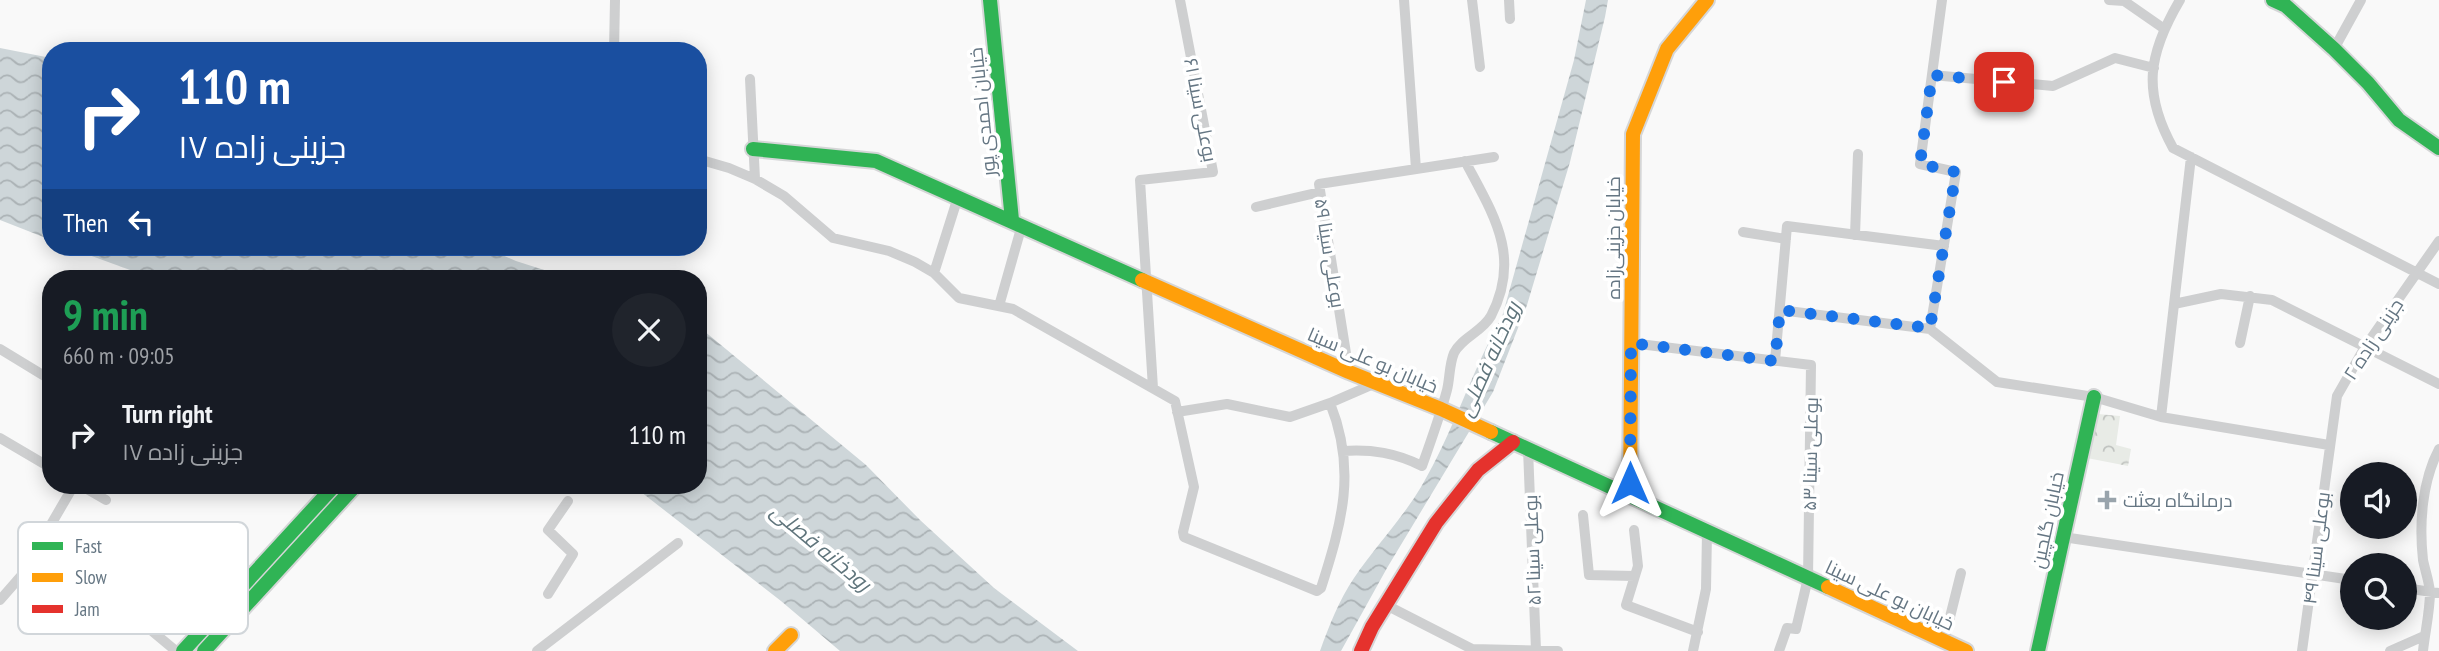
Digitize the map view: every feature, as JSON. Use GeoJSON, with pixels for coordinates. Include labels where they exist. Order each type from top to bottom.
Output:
{"type":"FeatureCollection","features":[{"type":"Feature","properties":{"kind":"main road","name":"خیابان احمدی پور"},"geometry":{"type":"LineString","coordinates":[[990,0],[1017,222]]}},
{"type":"Feature","properties":{"kind":"main road","name":"خیابان جزینی‌زاده"},"geometry":{"type":"LineString","coordinates":[[1630,496],[1633,134],[1667,49],[1707,0]]}},
{"type":"Feature","properties":{"kind":"main road"},"geometry":{"type":"LineString","coordinates":[[2273,0],[2286,6],[2334,49],[2368,83],[2399,120],[2439,148]]}},
{"type":"Feature","properties":{"kind":"main road","name":"خیابان بو علی سینا"},"geometry":{"type":"LineString","coordinates":[[753,149],[876,161],[1349,372],[1441,409],[1966,651]]}},
{"type":"Feature","properties":{"kind":"main road","name":"خیابان گلچین"},"geometry":{"type":"LineString","coordinates":[[2038,651],[2094,397]]}},
{"type":"Feature","properties":{"kind":"main road"},"geometry":{"type":"LineString","coordinates":[[1361,651],[1436,523],[1478,470],[1513,442]]}},
{"type":"Feature","properties":{"kind":"main road"},"geometry":{"type":"LineString","coordinates":[[248,580],[327,494]]}},
{"type":"Feature","properties":{"kind":"main road"},"geometry":{"type":"LineString","coordinates":[[248,603],[348,494]]}},
{"type":"Feature","properties":{"kind":"main road"},"geometry":{"type":"LineString","coordinates":[[183,651],[198,634]]}},
{"type":"Feature","properties":{"kind":"main road"},"geometry":{"type":"LineString","coordinates":[[204,651],[219,634]]}},
{"type":"Feature","properties":{"kind":"main road"},"geometry":{"type":"LineString","coordinates":[[775,651],[791,635]]}},
{"type":"Feature","properties":{"kind":"street"},"geometry":{"type":"LineString","coordinates":[[614,42],[615,0]]}},
{"type":"Feature","properties":{"kind":"street","name":"بوعلی سینا ۶۱"},"geometry":{"type":"LineString","coordinates":[[1145,281],[1140,180],[1213,172],[1180,0]]}},
{"type":"Feature","properties":{"kind":"street"},"geometry":{"type":"LineString","coordinates":[[1404,0],[1416,169]]}},
{"type":"Feature","properties":{"kind":"street"},"geometry":{"type":"LineString","coordinates":[[1472,0],[1480,67]]}},
{"type":"Feature","properties":{"kind":"street"},"geometry":{"type":"LineString","coordinates":[[1509,0],[1510,19]]}},
{"type":"Feature","properties":{"kind":"street"},"geometry":{"type":"LineString","coordinates":[[1930,328],[1956,172],[1920,164],[1942,0]]}},
{"type":"Feature","properties":{"kind":"street"},"geometry":{"type":"LineString","coordinates":[[2109,0],[2124,1],[2163,27]]}},
{"type":"Feature","properties":{"kind":"street"},"geometry":{"type":"LineString","coordinates":[[2180,0],[2163,27],[2156,47],[2154,68],[2153,96],[2160,123],[2173,148],[2439,284]]}},
{"type":"Feature","properties":{"kind":"street"},"geometry":{"type":"LineString","coordinates":[[2334,49],[2361,0]]}},
{"type":"Feature","properties":{"kind":"street"},"geometry":{"type":"LineString","coordinates":[[1932,75],[2053,86],[2115,58],[2154,68]]}},
{"type":"Feature","properties":{"kind":"street"},"geometry":{"type":"LineString","coordinates":[[750,79],[755,179]]}},
{"type":"Feature","properties":{"kind":"street"},"geometry":{"type":"LineString","coordinates":[[1855,235],[1858,154]]}},
{"type":"Feature","properties":{"kind":"street","name":"بوعلی سینا ۵۹"},"geometry":{"type":"LineString","coordinates":[[1349,372],[1319,184],[1494,157]]}},
{"type":"Feature","properties":{"kind":"street"},"geometry":{"type":"LineString","coordinates":[[2161,417],[2191,157]]}},
{"type":"Feature","properties":{"kind":"street"},"geometry":{"type":"LineString","coordinates":[[707,161],[729,167],[784,196],[834,238],[889,251],[934,273],[959,298],[1013,309],[1175,401],[1194,487],[1184,537],[1317,591],[1321,588],[1341,522],[1346,479],[1343,451],[1330,403]]}},
{"type":"Feature","properties":{"kind":"street"},"geometry":{"type":"LineString","coordinates":[[1343,451],[1364,449],[1384,452],[1422,466],[1440,419],[1454,353],[1468,336],[1483,327],[1490,316],[1505,272],[1503,245],[1496,230],[1492,208],[1465,161]]}},
{"type":"Feature","properties":{"kind":"street"},"geometry":{"type":"LineString","coordinates":[[1256,206],[1320,192]]}},
{"type":"Feature","properties":{"kind":"street"},"geometry":{"type":"LineString","coordinates":[[934,273],[958,197]]}},
{"type":"Feature","properties":{"kind":"street"},"geometry":{"type":"LineString","coordinates":[[999,306],[1017,222]]}},
{"type":"Feature","properties":{"kind":"street"},"geometry":{"type":"LineString","coordinates":[[1631,343],[1775,361],[1787,226],[1944,246]]}},
{"type":"Feature","properties":{"kind":"street"},"geometry":{"type":"LineString","coordinates":[[1743,232],[1786,239]]}},
{"type":"Feature","properties":{"kind":"street","name":"جزینی زاده ۲"},"geometry":{"type":"LineString","coordinates":[[2329,445],[2337,396],[2365,347],[2439,241]]}},
{"type":"Feature","properties":{"kind":"street"},"geometry":{"type":"LineString","coordinates":[[1145,281],[1153,388]]}},
{"type":"Feature","properties":{"kind":"street"},"geometry":{"type":"LineString","coordinates":[[2174,304],[2221,294],[2272,300],[2439,384]]}},
{"type":"Feature","properties":{"kind":"street"},"geometry":{"type":"LineString","coordinates":[[2240,343],[2250,296]]}},
{"type":"Feature","properties":{"kind":"street"},"geometry":{"type":"LineString","coordinates":[[1780,310],[1930,328],[1997,382],[2094,397],[2161,417],[2329,445]]}},
{"type":"Feature","properties":{"kind":"street"},"geometry":{"type":"LineString","coordinates":[[0,349],[42,375]]}},
{"type":"Feature","properties":{"kind":"street","name":"بوعلی سینا ۵۳"},"geometry":{"type":"LineString","coordinates":[[1775,361],[1811,365],[1808,578]]}},
{"type":"Feature","properties":{"kind":"street"},"geometry":{"type":"LineString","coordinates":[[1177,412],[1227,404],[1290,417],[1376,383]]}},
{"type":"Feature","properties":{"kind":"street"},"geometry":{"type":"LineString","coordinates":[[0,438],[42,463]]}},
{"type":"Feature","properties":{"kind":"street","name":"بوعلی سینا ۴۹"},"geometry":{"type":"LineString","coordinates":[[2302,651],[2329,445]]}},
{"type":"Feature","properties":{"kind":"street","name":"بوعلی سینا ۵۲"},"geometry":{"type":"LineString","coordinates":[[1528,449],[1536,650]]}},
{"type":"Feature","properties":{"kind":"street"},"geometry":{"type":"LineString","coordinates":[[2423,651],[2434,593],[2423,559],[2422,526],[2425,493],[2433,460],[2439,449]]}},
{"type":"Feature","properties":{"kind":"street"},"geometry":{"type":"LineString","coordinates":[[52,522],[69,494]]}},
{"type":"Feature","properties":{"kind":"street"},"geometry":{"type":"LineString","coordinates":[[96,494],[106,500]]}},
{"type":"Feature","properties":{"kind":"street"},"geometry":{"type":"LineString","coordinates":[[548,594],[573,554],[548,530],[568,501]]}},
{"type":"Feature","properties":{"kind":"street"},"geometry":{"type":"LineString","coordinates":[[1583,515],[1588,575],[1635,576]]}},
{"type":"Feature","properties":{"kind":"street"},"geometry":{"type":"LineString","coordinates":[[1634,530],[1637,566],[1626,605],[1698,632]]}},
{"type":"Feature","properties":{"kind":"street"},"geometry":{"type":"LineString","coordinates":[[1693,651],[1706,589],[1707,532]]}},
{"type":"Feature","properties":{"kind":"street"},"geometry":{"type":"LineString","coordinates":[[2063,537],[2340,578]]}},
{"type":"Feature","properties":{"kind":"street"},"geometry":{"type":"LineString","coordinates":[[537,651],[678,543]]}},
{"type":"Feature","properties":{"kind":"street"},"geometry":{"type":"LineString","coordinates":[[1944,641],[1961,573]]}},
{"type":"Feature","properties":{"kind":"street"},"geometry":{"type":"LineString","coordinates":[[1779,651],[1787,628],[1796,629],[1808,578]]}},
{"type":"Feature","properties":{"kind":"street"},"geometry":{"type":"LineString","coordinates":[[2,595],[18,579]]}},
{"type":"Feature","properties":{"kind":"street"},"geometry":{"type":"LineString","coordinates":[[1386,605],[1472,649],[1558,651]]}},
{"type":"Feature","properties":{"kind":"street"},"geometry":{"type":"LineString","coordinates":[[155,634],[176,651]]}},
{"type":"Feature","properties":{"kind":"street"},"geometry":{"type":"LineString","coordinates":[[2390,651],[2424,636]]}},
{"type":"Feature","properties":{"kind":"green space"},"geometry":{"type":"Polygon","coordinates":[[[2098,414],[2120,416],[2116,445],[2131,449],[2128,466],[2087,458],[2098,414]]]}},
{"type":"Feature","properties":{"kind":"water","name":"رودخانه فصلی"},"geometry":{"type":"Polygon","coordinates":[[[1586,0],[1608,0],[1605,17],[1570,162],[1527,305],[1493,392],[1387,568],[1341,651],[1320,651],[1349,586],[1414,499],[1432,466],[1502,317],[1574,60],[1586,0]]]}},
{"type":"Feature","properties":{"kind":"water"},"geometry":{"type":"Polygon","coordinates":[[[0,48],[42,56],[42,236],[0,220],[0,48]]]}},
{"type":"Feature","properties":{"kind":"water"},"geometry":{"type":"Polygon","coordinates":[[[92,256],[505,256],[544,270],[130,270],[92,256]]]}},
{"type":"Feature","properties":{"kind":"water","name":"رودخانه فصلی"},"geometry":{"type":"Polygon","coordinates":[[[707,333],[866,465],[920,520],[994,588],[1078,651],[840,651],[781,601],[644,494],[707,494],[707,333]]]}},
{"type":"Feature","properties":{"kind":"traffic: fast"},"geometry":{"type":"LineString","coordinates":[[990,0],[1012,220]]}},
{"type":"Feature","properties":{"kind":"traffic: fast"},"geometry":{"type":"LineString","coordinates":[[2273,0],[2286,6],[2334,49],[2368,83],[2399,120],[2439,148]]}},
{"type":"Feature","properties":{"kind":"traffic: fast"},"geometry":{"type":"LineString","coordinates":[[753,149],[876,161],[1142,280]]}},
{"type":"Feature","properties":{"kind":"traffic: fast"},"geometry":{"type":"LineString","coordinates":[[2038,651],[2094,397]]}},
{"type":"Feature","properties":{"kind":"traffic: fast"},"geometry":{"type":"LineString","coordinates":[[1491,432],[1828,587]]}},
{"type":"Feature","properties":{"kind":"traffic: fast"},"geometry":{"type":"LineString","coordinates":[[248,580],[327,494]]}},
{"type":"Feature","properties":{"kind":"traffic: fast"},"geometry":{"type":"LineString","coordinates":[[248,603],[348,494]]}},
{"type":"Feature","properties":{"kind":"traffic: fast"},"geometry":{"type":"LineString","coordinates":[[183,651],[199,634]]}},
{"type":"Feature","properties":{"kind":"traffic: fast"},"geometry":{"type":"LineString","coordinates":[[204,651],[220,634]]}},
{"type":"Feature","properties":{"kind":"traffic: slow"},"geometry":{"type":"LineString","coordinates":[[1630,496],[1633,134],[1667,49],[1707,0]]}},
{"type":"Feature","properties":{"kind":"traffic: slow"},"geometry":{"type":"LineString","coordinates":[[1142,280],[1491,432]]}},
{"type":"Feature","properties":{"kind":"traffic: slow"},"geometry":{"type":"LineString","coordinates":[[1828,587],[1966,651]]}},
{"type":"Feature","properties":{"kind":"traffic: slow"},"geometry":{"type":"LineString","coordinates":[[775,651],[791,635]]}},
{"type":"Feature","properties":{"kind":"traffic: jam"},"geometry":{"type":"LineString","coordinates":[[1361,651],[1372,627],[1436,523],[1478,470],[1513,442]]}},
{"type":"Feature","properties":{"kind":"place","name":"درمانگاه بعثت"},"geometry":{"type":"Point","coordinates":[2107,500]}},
{"type":"Feature","properties":{"kind":"route"},"geometry":{"type":"LineString","coordinates":[[1630,483],[1631,343],[1775,361],[1780,310],[1930,328],[1956,172],[1920,164],[1932,75],[2004,82]]}}]}
